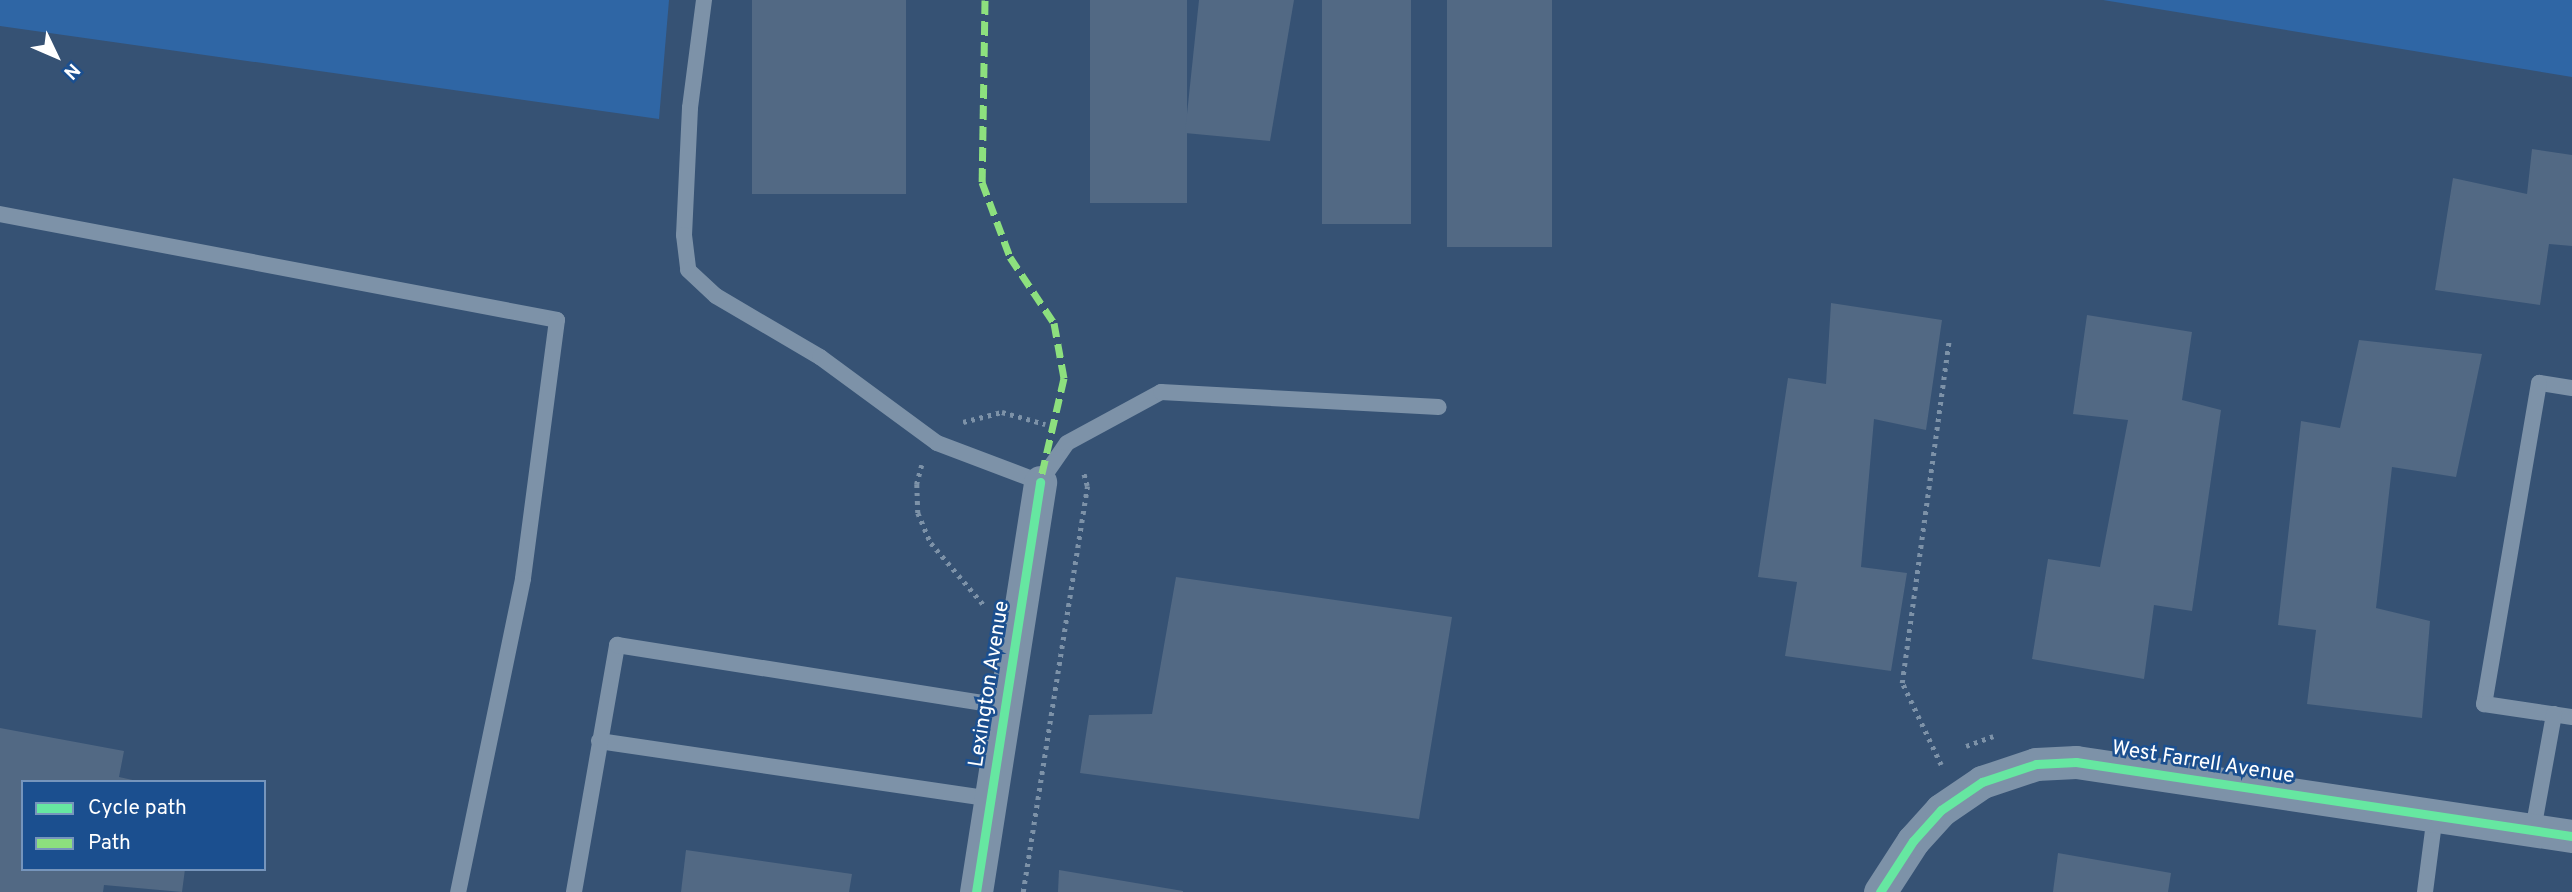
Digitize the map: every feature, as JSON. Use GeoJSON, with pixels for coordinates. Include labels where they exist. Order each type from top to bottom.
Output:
{"type":"FeatureCollection","features":[{"type":"Feature","properties":{"kind":"street","name":"Lexington Avenue"},"geometry":{"type":"LineString","coordinates":[[975,892],[1040,482]]}},
{"type":"Feature","properties":{"kind":"street","name":"West Farrell Avenue"},"geometry":{"type":"LineString","coordinates":[[1880,892],[1913,841],[1941,810],[1982,782],[2036,764],[2076,762],[2572,836]]}},
{"type":"Feature","properties":{"kind":"lane"},"geometry":{"type":"LineString","coordinates":[[704,0],[690,108],[684,235],[688,270],[716,296],[820,357],[937,443],[1040,482],[1067,443],[1161,392],[1439,407]]}},
{"type":"Feature","properties":{"kind":"lane"},"geometry":{"type":"LineString","coordinates":[[0,214],[556,320],[523,579],[458,892]]}},
{"type":"Feature","properties":{"kind":"lane"},"geometry":{"type":"LineString","coordinates":[[2572,388],[2539,383],[2484,704],[2572,717]]}},
{"type":"Feature","properties":{"kind":"lane"},"geometry":{"type":"LineString","coordinates":[[574,892],[617,645],[1004,706]]}},
{"type":"Feature","properties":{"kind":"lane"},"geometry":{"type":"LineString","coordinates":[[2533,830],[2554,714]]}},
{"type":"Feature","properties":{"kind":"lane"},"geometry":{"type":"LineString","coordinates":[[599,741],[990,799]]}},
{"type":"Feature","properties":{"kind":"lane"},"geometry":{"type":"LineString","coordinates":[[2425,892],[2435,815]]}},
{"type":"Feature","properties":{"kind":"path"},"geometry":{"type":"LineString","coordinates":[[1946,775],[1902,683],[1948,338]]}},
{"type":"Feature","properties":{"kind":"path"},"geometry":{"type":"LineString","coordinates":[[1962,752],[1969,741],[2005,732]]}},
{"type":"Feature","properties":{"kind":"shaded area"},"geometry":{"type":"Polygon","coordinates":[[[0,0],[669,0],[659,119],[0,26],[0,0]]]}},
{"type":"Feature","properties":{"kind":"shaded area"},"geometry":{"type":"Polygon","coordinates":[[[2103,0],[2572,0],[2572,77],[2103,0]]]}},
{"type":"Feature","properties":{"kind":"building"},"geometry":{"type":"Polygon","coordinates":[[[752,0],[906,0],[906,194],[752,194],[752,0]]]}},
{"type":"Feature","properties":{"kind":"building"},"geometry":{"type":"Polygon","coordinates":[[[1090,0],[1187,0],[1187,203],[1090,203],[1090,0]]]}},
{"type":"Feature","properties":{"kind":"building"},"geometry":{"type":"Polygon","coordinates":[[[1199,0],[1294,0],[1270,141],[1185,133],[1199,0]]]}},
{"type":"Feature","properties":{"kind":"building"},"geometry":{"type":"Polygon","coordinates":[[[1322,0],[1411,0],[1411,224],[1322,224],[1322,0]]]}},
{"type":"Feature","properties":{"kind":"building"},"geometry":{"type":"Polygon","coordinates":[[[1447,0],[1552,0],[1552,247],[1447,247],[1447,0]]]}},
{"type":"Feature","properties":{"kind":"building"},"geometry":{"type":"Polygon","coordinates":[[[2532,149],[2572,155],[2572,246],[2549,244],[2540,305],[2435,290],[2453,178],[2527,194],[2532,149]]]}},
{"type":"Feature","properties":{"kind":"building"},"geometry":{"type":"Polygon","coordinates":[[[1831,303],[1942,320],[1926,430],[1874,419],[1861,567],[1907,573],[1891,671],[1785,656],[1797,582],[1758,577],[1788,378],[1826,384],[1831,303]]]}},
{"type":"Feature","properties":{"kind":"building"},"geometry":{"type":"Polygon","coordinates":[[[2087,315],[2192,332],[2182,400],[2221,410],[2192,611],[2154,605],[2144,679],[2032,659],[2048,559],[2100,567],[2128,420],[2073,414],[2087,315]]]}},
{"type":"Feature","properties":{"kind":"building"},"geometry":{"type":"Polygon","coordinates":[[[2359,340],[2482,354],[2456,477],[2392,467],[2376,608],[2430,621],[2422,718],[2307,704],[2316,630],[2278,625],[2301,421],[2340,428],[2359,340]]]}},
{"type":"Feature","properties":{"kind":"building"},"geometry":{"type":"Polygon","coordinates":[[[1176,577],[1452,617],[1419,819],[1080,773],[1089,715],[1152,714],[1176,577]]]}},
{"type":"Feature","properties":{"kind":"building"},"geometry":{"type":"Polygon","coordinates":[[[0,728],[124,751],[119,777],[132,780],[21,780],[21,871],[185,871],[182,892],[104,885],[103,892],[0,892],[0,728]]]}},
{"type":"Feature","properties":{"kind":"building"},"geometry":{"type":"Polygon","coordinates":[[[686,850],[852,874],[849,892],[681,892],[686,850]]]}},
{"type":"Feature","properties":{"kind":"building"},"geometry":{"type":"Polygon","coordinates":[[[2058,853],[2171,873],[2168,892],[2053,892],[2058,853]]]}},
{"type":"Feature","properties":{"kind":"building"},"geometry":{"type":"Polygon","coordinates":[[[1059,870],[1183,891],[1183,892],[1058,892],[1059,870]]]}},
{"type":"Feature","properties":{"kind":"marked path"},"geometry":{"type":"LineString","coordinates":[[985,0],[982,182],[1010,257],[1054,323],[1064,378],[1040,482]]}},
{"type":"Feature","properties":{"kind":"cycle path"},"geometry":{"type":"LineString","coordinates":[[976,892],[1040,482]]}},
{"type":"Feature","properties":{"kind":"cycle path"},"geometry":{"type":"LineString","coordinates":[[1880,892],[1913,841],[1941,810],[1982,782],[2036,764],[2076,762],[2572,836]]}}]}
